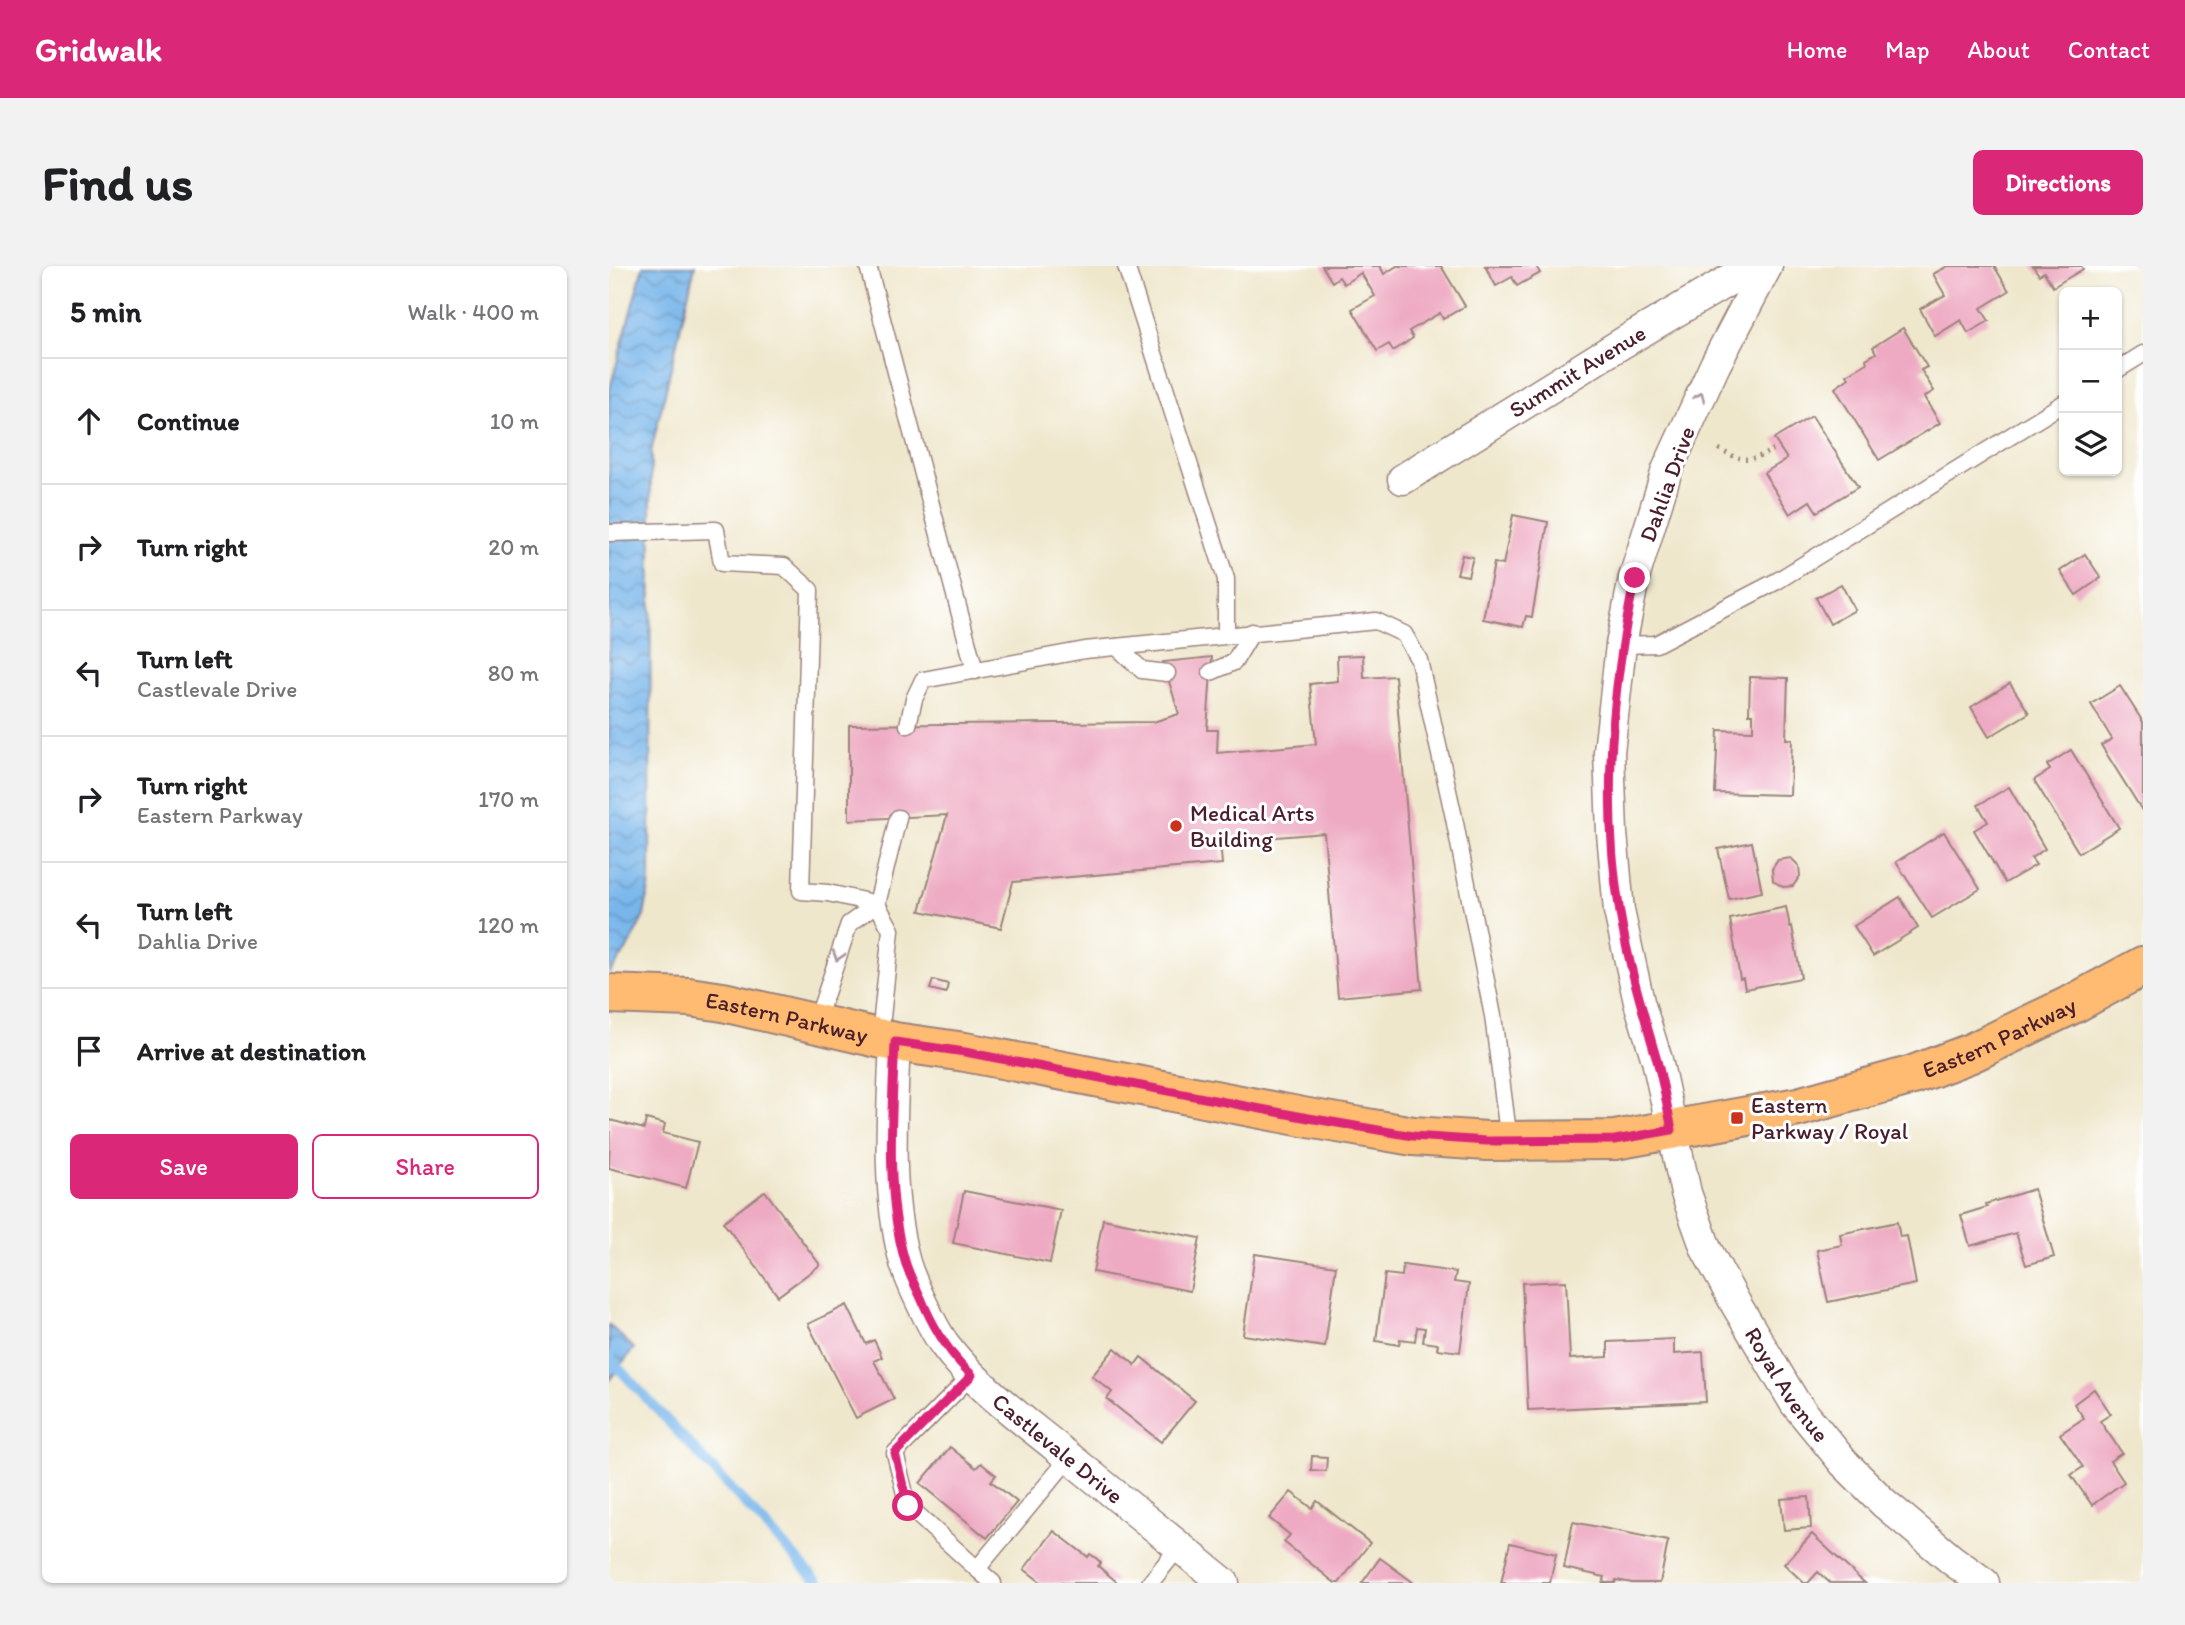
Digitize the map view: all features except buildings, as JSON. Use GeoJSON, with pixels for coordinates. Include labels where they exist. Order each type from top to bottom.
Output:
{"type":"FeatureCollection","features":[{"type":"Feature","properties":{"kind":"main road","name":"Eastern Parkway"},"geometry":{"type":"LineString","coordinates":[[613,994],[689,997],[723,1002],[888,1039],[1402,1134],[1509,1141],[1615,1140],[1798,1107],[1913,1075],[1971,1053],[2075,1003],[2143,966]]}},
{"type":"Feature","properties":{"kind":"street","name":"Summit Avenue"},"geometry":{"type":"LineString","coordinates":[[1403,479],[1624,342],[1753,266]]}},
{"type":"Feature","properties":{"kind":"street","name":"Dahlia Drive"},"geometry":{"type":"LineString","coordinates":[[1672,1130],[1619,911],[1609,752],[1621,645],[1635,578],[1667,470],[1715,365],[1767,266]]}},
{"type":"Feature","properties":{"kind":"street","name":"Castlevale Drive"},"geometry":{"type":"LineString","coordinates":[[888,1039],[893,1189],[897,1225],[905,1262],[937,1333],[972,1375],[1069,1458],[1224,1583]]}},
{"type":"Feature","properties":{"kind":"street","name":"Royal Avenue"},"geometry":{"type":"LineString","coordinates":[[1672,1130],[1686,1193],[1706,1249],[1795,1403],[1844,1463],[1884,1503],[1984,1583]]}},
{"type":"Feature","properties":{"kind":"lane"},"geometry":{"type":"LineString","coordinates":[[868,266],[975,671]]}},
{"type":"Feature","properties":{"kind":"lane"},"geometry":{"type":"LineString","coordinates":[[1126,266],[1226,579],[1226,635]]}},
{"type":"Feature","properties":{"kind":"lane"},"geometry":{"type":"LineString","coordinates":[[2122,367],[2143,354]]}},
{"type":"Feature","properties":{"kind":"lane"},"geometry":{"type":"LineString","coordinates":[[1621,645],[1656,644],[1777,582],[2059,406]]}},
{"type":"Feature","properties":{"kind":"lane"},"geometry":{"type":"LineString","coordinates":[[609,533],[716,530],[722,563],[783,566],[810,590],[801,891],[828,893],[877,904],[891,930],[888,1039]]}},
{"type":"Feature","properties":{"kind":"lane"},"geometry":{"type":"LineString","coordinates":[[908,725],[914,699],[923,680],[1085,650],[1376,621],[1404,634],[1419,660],[1453,813],[1493,1016],[1509,1141]]}},
{"type":"Feature","properties":{"kind":"lane"},"geometry":{"type":"LineString","coordinates":[[1211,672],[1234,662],[1252,632]]}},
{"type":"Feature","properties":{"kind":"lane"},"geometry":{"type":"LineString","coordinates":[[1117,647],[1142,670],[1167,673]]}},
{"type":"Feature","properties":{"kind":"lane"},"geometry":{"type":"LineString","coordinates":[[816,1023],[849,924],[877,904],[898,818]]}},
{"type":"Feature","properties":{"kind":"lane"},"geometry":{"type":"LineString","coordinates":[[972,1375],[895,1453],[908,1506],[993,1583]]}},
{"type":"Feature","properties":{"kind":"lane"},"geometry":{"type":"LineString","coordinates":[[977,1569],[1069,1458]]}},
{"type":"Feature","properties":{"kind":"lane"},"geometry":{"type":"LineString","coordinates":[[1150,1583],[1179,1546]]}},
{"type":"Feature","properties":{"kind":"path"},"geometry":{"type":"LineString","coordinates":[[1719,449],[1741,460],[1752,460],[1774,449]]}},
{"type":"Feature","properties":{"kind":"water"},"geometry":{"type":"Polygon","coordinates":[[[643,266],[695,266],[651,452],[650,883],[644,916],[626,951],[609,973],[609,392],[643,266]]]}},
{"type":"Feature","properties":{"kind":"water"},"geometry":{"type":"Polygon","coordinates":[[[609,1325],[634,1348],[609,1381],[609,1325]]]}},
{"type":"Feature","properties":{"kind":"waterway"},"geometry":{"type":"LineString","coordinates":[[609,1358],[819,1583]]}},
{"type":"Feature","properties":{"kind":"place","name":"Medical Arts Building"},"geometry":{"type":"Point","coordinates":[1176,826]}},
{"type":"Feature","properties":{"kind":"place","name":"Eastern Parkway / Royal"},"geometry":{"type":"Point","coordinates":[1737,1118]}},
{"type":"Feature","properties":{"kind":"route"},"geometry":{"type":"LineString","coordinates":[[908,1506],[895,1453],[972,1375],[937,1333],[905,1262],[893,1189],[895,1042],[965,1052],[1413,1136],[1487,1141],[1615,1140],[1672,1130],[1619,911],[1612,833],[1609,752],[1614,694],[1635,578]]}}]}
